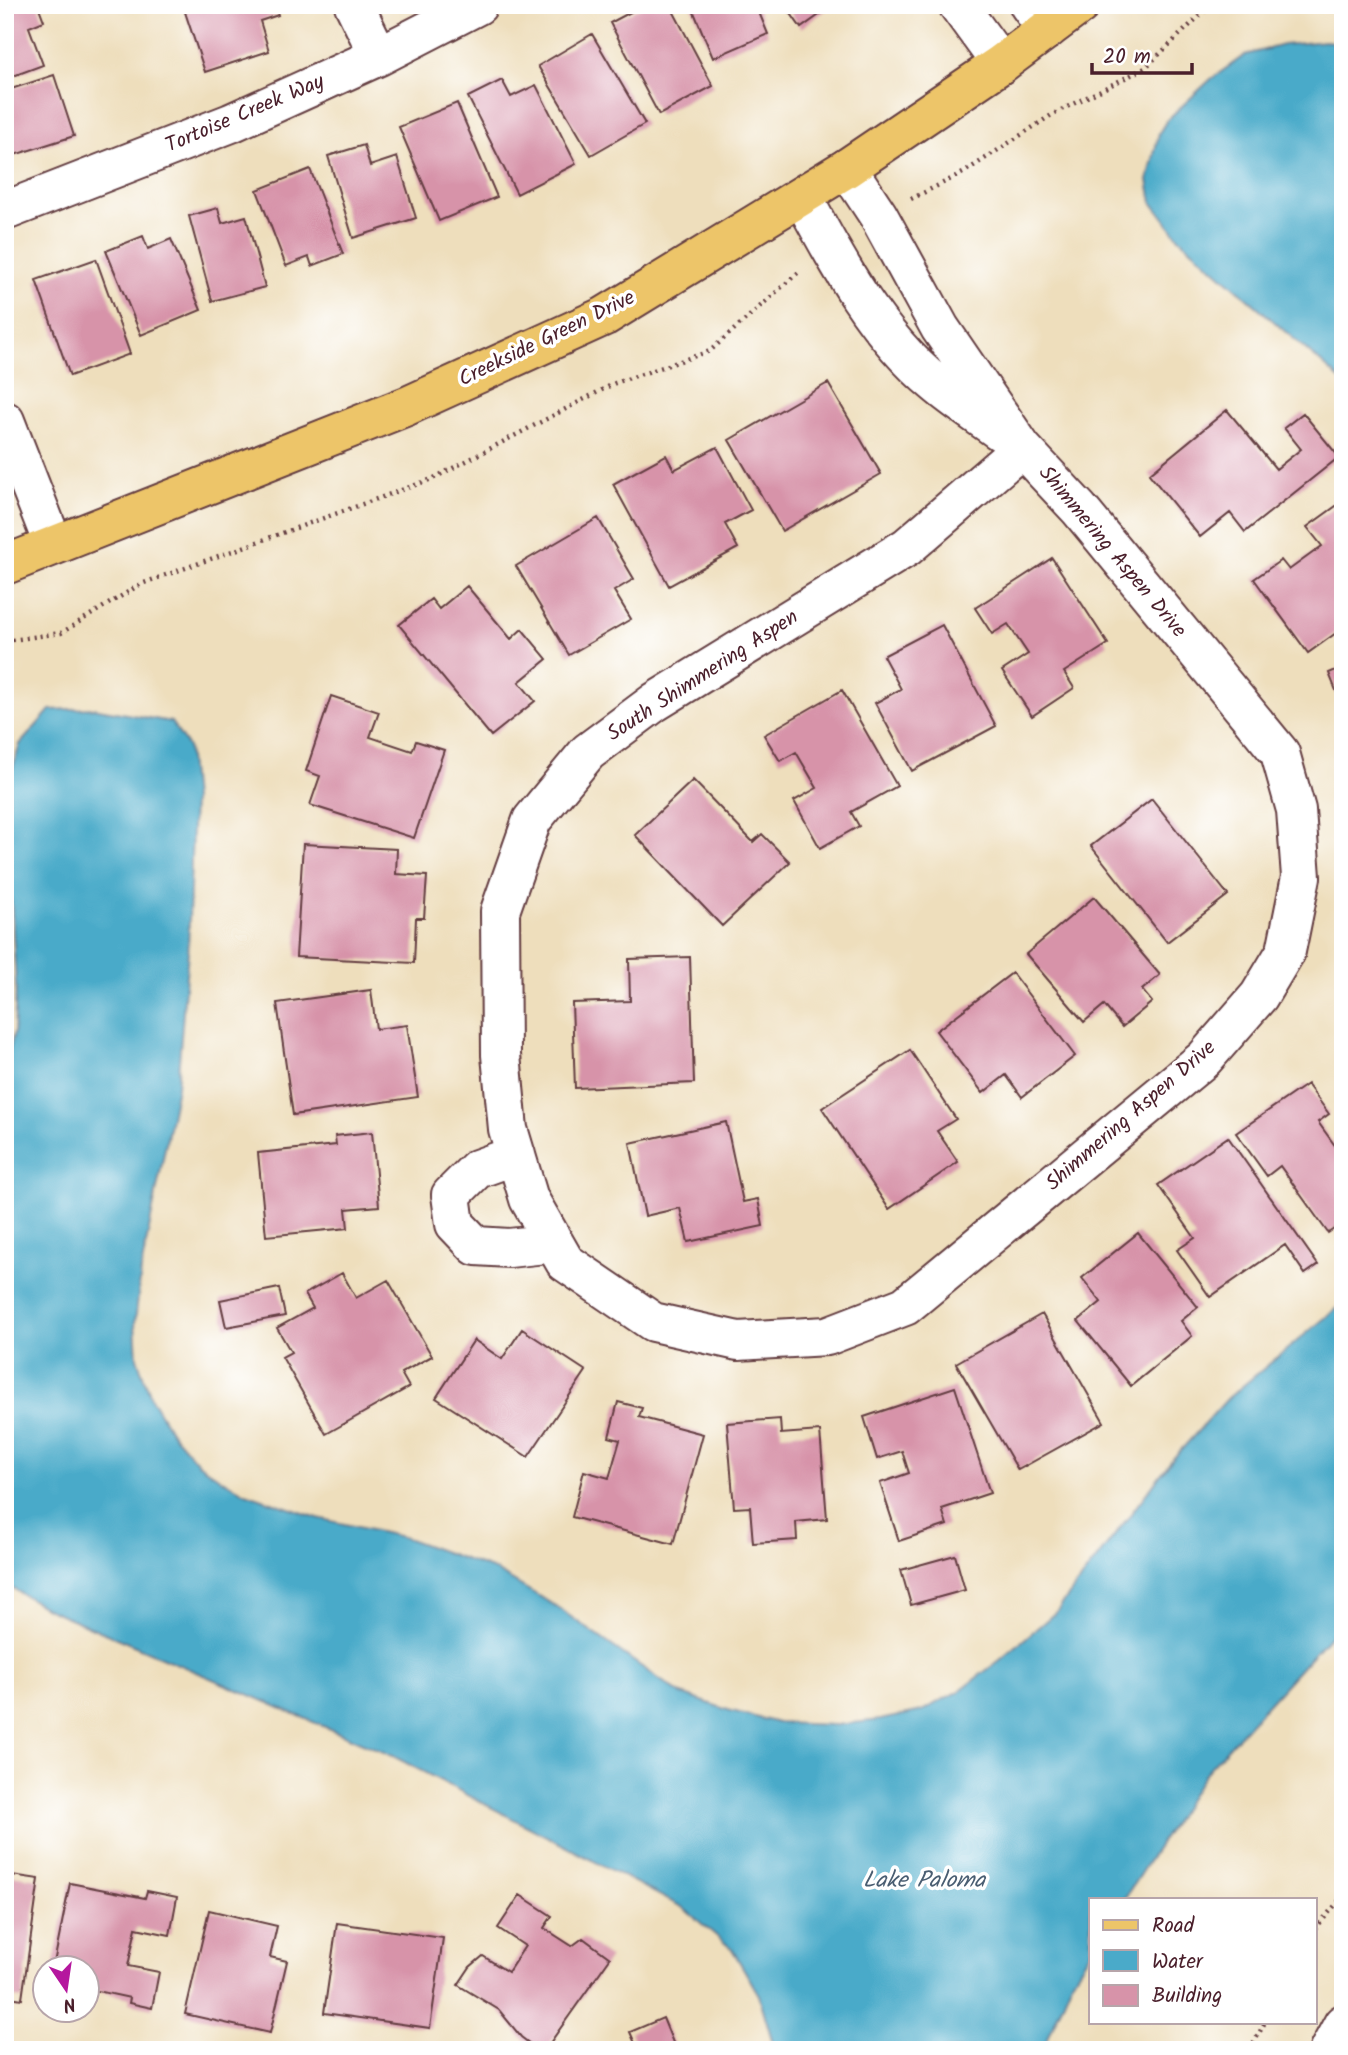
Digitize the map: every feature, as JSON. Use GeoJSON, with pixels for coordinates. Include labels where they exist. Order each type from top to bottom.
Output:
{"type":"FeatureCollection","features":[{"type":"Feature","properties":{"kind":"main road","name":"Creekside Green Drive"},"geometry":{"type":"LineString","coordinates":[[5,565],[407,406],[605,316],[846,168],[1001,64],[1038,17],[1080,5]]}},
{"type":"Feature","properties":{"kind":"street"},"geometry":{"type":"LineString","coordinates":[[354,5],[379,56]]}},
{"type":"Feature","properties":{"kind":"street","name":"Tortoise Creek Way"},"geometry":{"type":"LineString","coordinates":[[5,211],[231,123],[379,56],[478,5]]}},
{"type":"Feature","properties":{"kind":"street"},"geometry":{"type":"LineString","coordinates":[[958,5],[1001,64]]}},
{"type":"Feature","properties":{"kind":"street","name":"Shimmering Aspen Drive"},"geometry":{"type":"LineString","coordinates":[[559,1252],[653,1322],[738,1341],[827,1336],[905,1306],[1204,1059],[1259,996],[1286,951],[1301,877],[1296,810],[1280,752],[1079,509],[1022,448],[940,328],[878,215],[846,168]]}},
{"type":"Feature","properties":{"kind":"street","name":"Shimmering Aspen Drive"},"geometry":{"type":"LineString","coordinates":[[802,196],[869,310],[906,354],[934,383],[1022,448]]}},
{"type":"Feature","properties":{"kind":"street"},"geometry":{"type":"LineString","coordinates":[[5,421],[54,544]]}},
{"type":"Feature","properties":{"kind":"street","name":"South Shimmering Aspen"},"geometry":{"type":"LineString","coordinates":[[559,1252],[529,1199],[508,1129],[501,1055],[500,911],[532,820],[588,752],[655,702],[906,547],[1022,448]]}},
{"type":"Feature","properties":{"kind":"street"},"geometry":{"type":"LineString","coordinates":[[516,1155],[477,1169],[451,1195],[455,1224],[476,1246],[559,1252]]}},
{"type":"Feature","properties":{"kind":"street"},"geometry":{"type":"LineString","coordinates":[[1329,2050],[1343,2024]]}},
{"type":"Feature","properties":{"kind":"path"},"geometry":{"type":"LineString","coordinates":[[878,215],[963,173],[1053,114],[1145,68],[1211,5]]}},
{"type":"Feature","properties":{"kind":"path"},"geometry":{"type":"LineString","coordinates":[[5,641],[61,633],[141,583],[432,479],[615,383],[710,351],[829,246]]}},
{"type":"Feature","properties":{"kind":"path"},"geometry":{"type":"LineString","coordinates":[[1316,1928],[1343,1896]]}},
{"type":"Feature","properties":{"kind":"path"},"geometry":{"type":"LineString","coordinates":[[1250,2050],[1264,2024]]}},
{"type":"Feature","properties":{"kind":"water"},"geometry":{"type":"Polygon","coordinates":[[[1325,41],[1343,43],[1343,382],[1179,238],[1152,202],[1148,180],[1159,133],[1167,120],[1211,79],[1245,55],[1283,45],[1325,41]]]}},
{"type":"Feature","properties":{"kind":"water","name":"Lake Paloma"},"geometry":{"type":"Polygon","coordinates":[[[93,708],[171,722],[188,747],[193,799],[188,951],[177,1087],[141,1270],[135,1323],[137,1358],[152,1400],[171,1432],[198,1463],[246,1493],[318,1518],[406,1538],[494,1570],[554,1605],[679,1693],[778,1723],[836,1725],[880,1720],[922,1711],[959,1691],[1057,1611],[1171,1461],[1228,1398],[1343,1303],[1343,1621],[1205,1773],[1125,1898],[1089,1898],[1089,1954],[1072,1981],[1043,2050],[775,2050],[759,1995],[732,1949],[682,1907],[393,1756],[46,1608],[5,1584],[5,1067],[14,1032],[16,985],[7,826],[10,777],[20,744],[50,710],[93,708]]]}},
{"type":"Feature","properties":{"kind":"building"},"geometry":{"type":"Polygon","coordinates":[[[15,5],[38,5],[44,21],[29,27],[43,65],[5,79],[5,9],[15,5]]]}},
{"type":"Feature","properties":{"kind":"building"},"geometry":{"type":"Polygon","coordinates":[[[205,5],[275,5],[278,15],[260,21],[269,51],[205,72],[185,12],[205,5]]]}},
{"type":"Feature","properties":{"kind":"building"},"geometry":{"type":"Polygon","coordinates":[[[644,5],[670,5],[713,86],[659,115],[610,23],[644,5]]]}},
{"type":"Feature","properties":{"kind":"building"},"geometry":{"type":"Polygon","coordinates":[[[691,5],[756,5],[768,34],[713,58],[691,5]]]}},
{"type":"Feature","properties":{"kind":"building"},"geometry":{"type":"Polygon","coordinates":[[[785,5],[833,5],[801,28],[785,5]]]}},
{"type":"Feature","properties":{"kind":"building"},"geometry":{"type":"Polygon","coordinates":[[[592,34],[645,124],[591,155],[538,66],[592,34]]]}},
{"type":"Feature","properties":{"kind":"building"},"geometry":{"type":"Polygon","coordinates":[[[54,75],[74,136],[5,158],[5,91],[54,75]]]}},
{"type":"Feature","properties":{"kind":"building"},"geometry":{"type":"Polygon","coordinates":[[[502,80],[511,97],[536,85],[576,164],[517,194],[468,97],[502,80]]]}},
{"type":"Feature","properties":{"kind":"building"},"geometry":{"type":"Polygon","coordinates":[[[457,103],[497,197],[439,221],[399,127],[457,103]]]}},
{"type":"Feature","properties":{"kind":"building"},"geometry":{"type":"Polygon","coordinates":[[[364,145],[370,166],[397,157],[416,218],[353,238],[328,156],[364,145]]]}},
{"type":"Feature","properties":{"kind":"building"},"geometry":{"type":"Polygon","coordinates":[[[310,169],[343,254],[312,266],[309,257],[286,266],[257,190],[310,169]]]}},
{"type":"Feature","properties":{"kind":"building"},"geometry":{"type":"Polygon","coordinates":[[[218,208],[222,223],[246,216],[265,287],[212,301],[189,216],[218,208]]]}},
{"type":"Feature","properties":{"kind":"building"},"geometry":{"type":"Polygon","coordinates":[[[143,236],[148,249],[171,239],[201,310],[141,335],[106,251],[143,236]]]}},
{"type":"Feature","properties":{"kind":"building"},"geometry":{"type":"Polygon","coordinates":[[[96,259],[130,354],[70,376],[36,280],[96,259]]]}},
{"type":"Feature","properties":{"kind":"building"},"geometry":{"type":"Polygon","coordinates":[[[828,383],[881,474],[782,531],[729,440],[828,383]]]}},
{"type":"Feature","properties":{"kind":"building"},"geometry":{"type":"Polygon","coordinates":[[[1227,410],[1276,469],[1301,449],[1284,428],[1303,413],[1339,457],[1245,532],[1230,513],[1200,537],[1149,474],[1227,410]]]}},
{"type":"Feature","properties":{"kind":"building"},"geometry":{"type":"Polygon","coordinates":[[[717,447],[751,510],[725,524],[738,548],[669,586],[613,484],[666,455],[674,470],[717,447]]]}},
{"type":"Feature","properties":{"kind":"building"},"geometry":{"type":"Polygon","coordinates":[[[1343,501],[1343,628],[1308,653],[1254,579],[1281,560],[1289,570],[1322,546],[1307,527],[1343,501]]]}},
{"type":"Feature","properties":{"kind":"building"},"geometry":{"type":"Polygon","coordinates":[[[598,518],[634,579],[614,591],[631,619],[569,655],[516,566],[598,518]]]}},
{"type":"Feature","properties":{"kind":"building"},"geometry":{"type":"Polygon","coordinates":[[[1052,558],[1108,644],[1064,672],[1074,688],[1032,716],[1002,671],[1028,654],[1008,624],[992,634],[975,608],[1052,558]]]}},
{"type":"Feature","properties":{"kind":"building"},"geometry":{"type":"Polygon","coordinates":[[[467,586],[511,639],[522,629],[547,659],[519,682],[535,701],[491,736],[399,625],[431,599],[439,609],[467,586]]]}},
{"type":"Feature","properties":{"kind":"building"},"geometry":{"type":"Polygon","coordinates":[[[942,625],[996,726],[912,771],[875,703],[901,689],[883,656],[942,625]]]}},
{"type":"Feature","properties":{"kind":"building"},"geometry":{"type":"Polygon","coordinates":[[[1343,667],[1343,708],[1329,673],[1343,667]]]}},
{"type":"Feature","properties":{"kind":"building"},"geometry":{"type":"Polygon","coordinates":[[[842,690],[897,786],[851,812],[859,826],[820,848],[794,801],[817,788],[796,752],[780,761],[764,735],[842,690]]]}},
{"type":"Feature","properties":{"kind":"building"},"geometry":{"type":"Polygon","coordinates":[[[331,696],[379,712],[370,737],[412,751],[416,741],[444,750],[414,838],[310,805],[320,776],[306,771],[331,696]]]}},
{"type":"Feature","properties":{"kind":"building"},"geometry":{"type":"Polygon","coordinates":[[[693,780],[753,842],[762,834],[790,862],[722,926],[635,835],[693,780]]]}},
{"type":"Feature","properties":{"kind":"building"},"geometry":{"type":"Polygon","coordinates":[[[1152,799],[1228,895],[1167,942],[1091,846],[1152,799]]]}},
{"type":"Feature","properties":{"kind":"building"},"geometry":{"type":"Polygon","coordinates":[[[303,844],[397,849],[396,874],[427,876],[424,918],[416,918],[414,963],[296,957],[303,844]]]}},
{"type":"Feature","properties":{"kind":"building"},"geometry":{"type":"Polygon","coordinates":[[[1094,897],[1160,975],[1142,990],[1152,1002],[1122,1027],[1104,1005],[1084,1022],[1026,954],[1094,897]]]}},
{"type":"Feature","properties":{"kind":"building"},"geometry":{"type":"Polygon","coordinates":[[[690,957],[694,1083],[575,1088],[572,1003],[630,1001],[629,959],[690,957]]]}},
{"type":"Feature","properties":{"kind":"building"},"geometry":{"type":"Polygon","coordinates":[[[1012,973],[1075,1056],[1022,1097],[1006,1075],[983,1093],[936,1031],[1012,973]]]}},
{"type":"Feature","properties":{"kind":"building"},"geometry":{"type":"Polygon","coordinates":[[[371,990],[376,1029],[407,1025],[418,1097],[293,1115],[277,1003],[371,990]]]}},
{"type":"Feature","properties":{"kind":"building"},"geometry":{"type":"Polygon","coordinates":[[[910,1050],[956,1119],[937,1131],[958,1162],[889,1209],[822,1108],[910,1050]]]}},
{"type":"Feature","properties":{"kind":"building"},"geometry":{"type":"Polygon","coordinates":[[[1307,1084],[1329,1114],[1318,1122],[1341,1154],[1343,1153],[1343,1223],[1328,1233],[1280,1166],[1267,1176],[1236,1133],[1307,1084]]]}},
{"type":"Feature","properties":{"kind":"building"},"geometry":{"type":"Polygon","coordinates":[[[726,1122],[743,1202],[758,1199],[763,1226],[688,1242],[680,1208],[645,1216],[630,1143],[726,1122]]]}},
{"type":"Feature","properties":{"kind":"building"},"geometry":{"type":"Polygon","coordinates":[[[372,1132],[379,1206],[346,1209],[348,1228],[266,1236],[258,1153],[336,1145],[335,1136],[372,1132]]]}},
{"type":"Feature","properties":{"kind":"building"},"geometry":{"type":"Polygon","coordinates":[[[1228,1137],[1318,1265],[1305,1274],[1285,1245],[1210,1297],[1177,1250],[1195,1238],[1158,1185],[1228,1137]]]}},
{"type":"Feature","properties":{"kind":"building"},"geometry":{"type":"Polygon","coordinates":[[[1138,1233],[1198,1307],[1181,1321],[1192,1336],[1131,1386],[1078,1321],[1101,1302],[1082,1278],[1138,1233]]]}},
{"type":"Feature","properties":{"kind":"building"},"geometry":{"type":"Polygon","coordinates":[[[342,1273],[356,1298],[388,1280],[432,1356],[401,1373],[409,1387],[326,1434],[282,1357],[291,1352],[277,1328],[313,1308],[305,1294],[342,1273]]]}},
{"type":"Feature","properties":{"kind":"building"},"geometry":{"type":"Polygon","coordinates":[[[279,1288],[285,1316],[226,1327],[220,1300],[279,1288]]]}},
{"type":"Feature","properties":{"kind":"building"},"geometry":{"type":"Polygon","coordinates":[[[1042,1314],[1104,1422],[1018,1470],[956,1363],[1042,1314]]]}},
{"type":"Feature","properties":{"kind":"building"},"geometry":{"type":"Polygon","coordinates":[[[522,1329],[586,1371],[528,1457],[436,1398],[474,1340],[502,1359],[522,1329]]]}},
{"type":"Feature","properties":{"kind":"building"},"geometry":{"type":"Polygon","coordinates":[[[955,1387],[990,1493],[942,1509],[947,1525],[899,1541],[880,1483],[909,1473],[902,1451],[877,1459],[864,1417],[955,1387]]]}},
{"type":"Feature","properties":{"kind":"building"},"geometry":{"type":"Polygon","coordinates":[[[618,1402],[642,1408],[639,1417],[703,1434],[673,1544],[572,1517],[584,1471],[609,1478],[620,1440],[609,1437],[618,1402]]]}},
{"type":"Feature","properties":{"kind":"building"},"geometry":{"type":"Polygon","coordinates":[[[780,1419],[781,1434],[820,1431],[827,1519],[796,1522],[797,1540],[753,1543],[750,1507],[734,1508],[727,1423],[780,1419]]]}},
{"type":"Feature","properties":{"kind":"building"},"geometry":{"type":"Polygon","coordinates":[[[955,1555],[965,1590],[911,1605],[901,1570],[955,1555]]]}},
{"type":"Feature","properties":{"kind":"building"},"geometry":{"type":"Polygon","coordinates":[[[5,1874],[39,1879],[22,1999],[5,1996],[5,1874]]]}},
{"type":"Feature","properties":{"kind":"building"},"geometry":{"type":"Polygon","coordinates":[[[70,1883],[145,1898],[147,1891],[177,1897],[170,1935],[136,1928],[128,1966],[159,1972],[152,2008],[129,2003],[130,1998],[102,1992],[102,1954],[56,1954],[70,1883]]]}},
{"type":"Feature","properties":{"kind":"building"},"geometry":{"type":"Polygon","coordinates":[[[520,1895],[552,1916],[544,1928],[572,1946],[583,1938],[610,1958],[545,2050],[538,2050],[521,2037],[499,2010],[458,1985],[470,1967],[483,1956],[508,1972],[525,1946],[498,1928],[520,1895]]]}},
{"type":"Feature","properties":{"kind":"building"},"geometry":{"type":"Polygon","coordinates":[[[209,1910],[277,1926],[270,1957],[287,1961],[270,2033],[185,2014],[209,1910]]]}},
{"type":"Feature","properties":{"kind":"building"},"geometry":{"type":"Polygon","coordinates":[[[337,1923],[443,1938],[430,2028],[324,2013],[337,1923]]]}},
{"type":"Feature","properties":{"kind":"building"},"geometry":{"type":"Polygon","coordinates":[[[663,2018],[676,2050],[638,2050],[630,2032],[663,2018]]]}}]}
